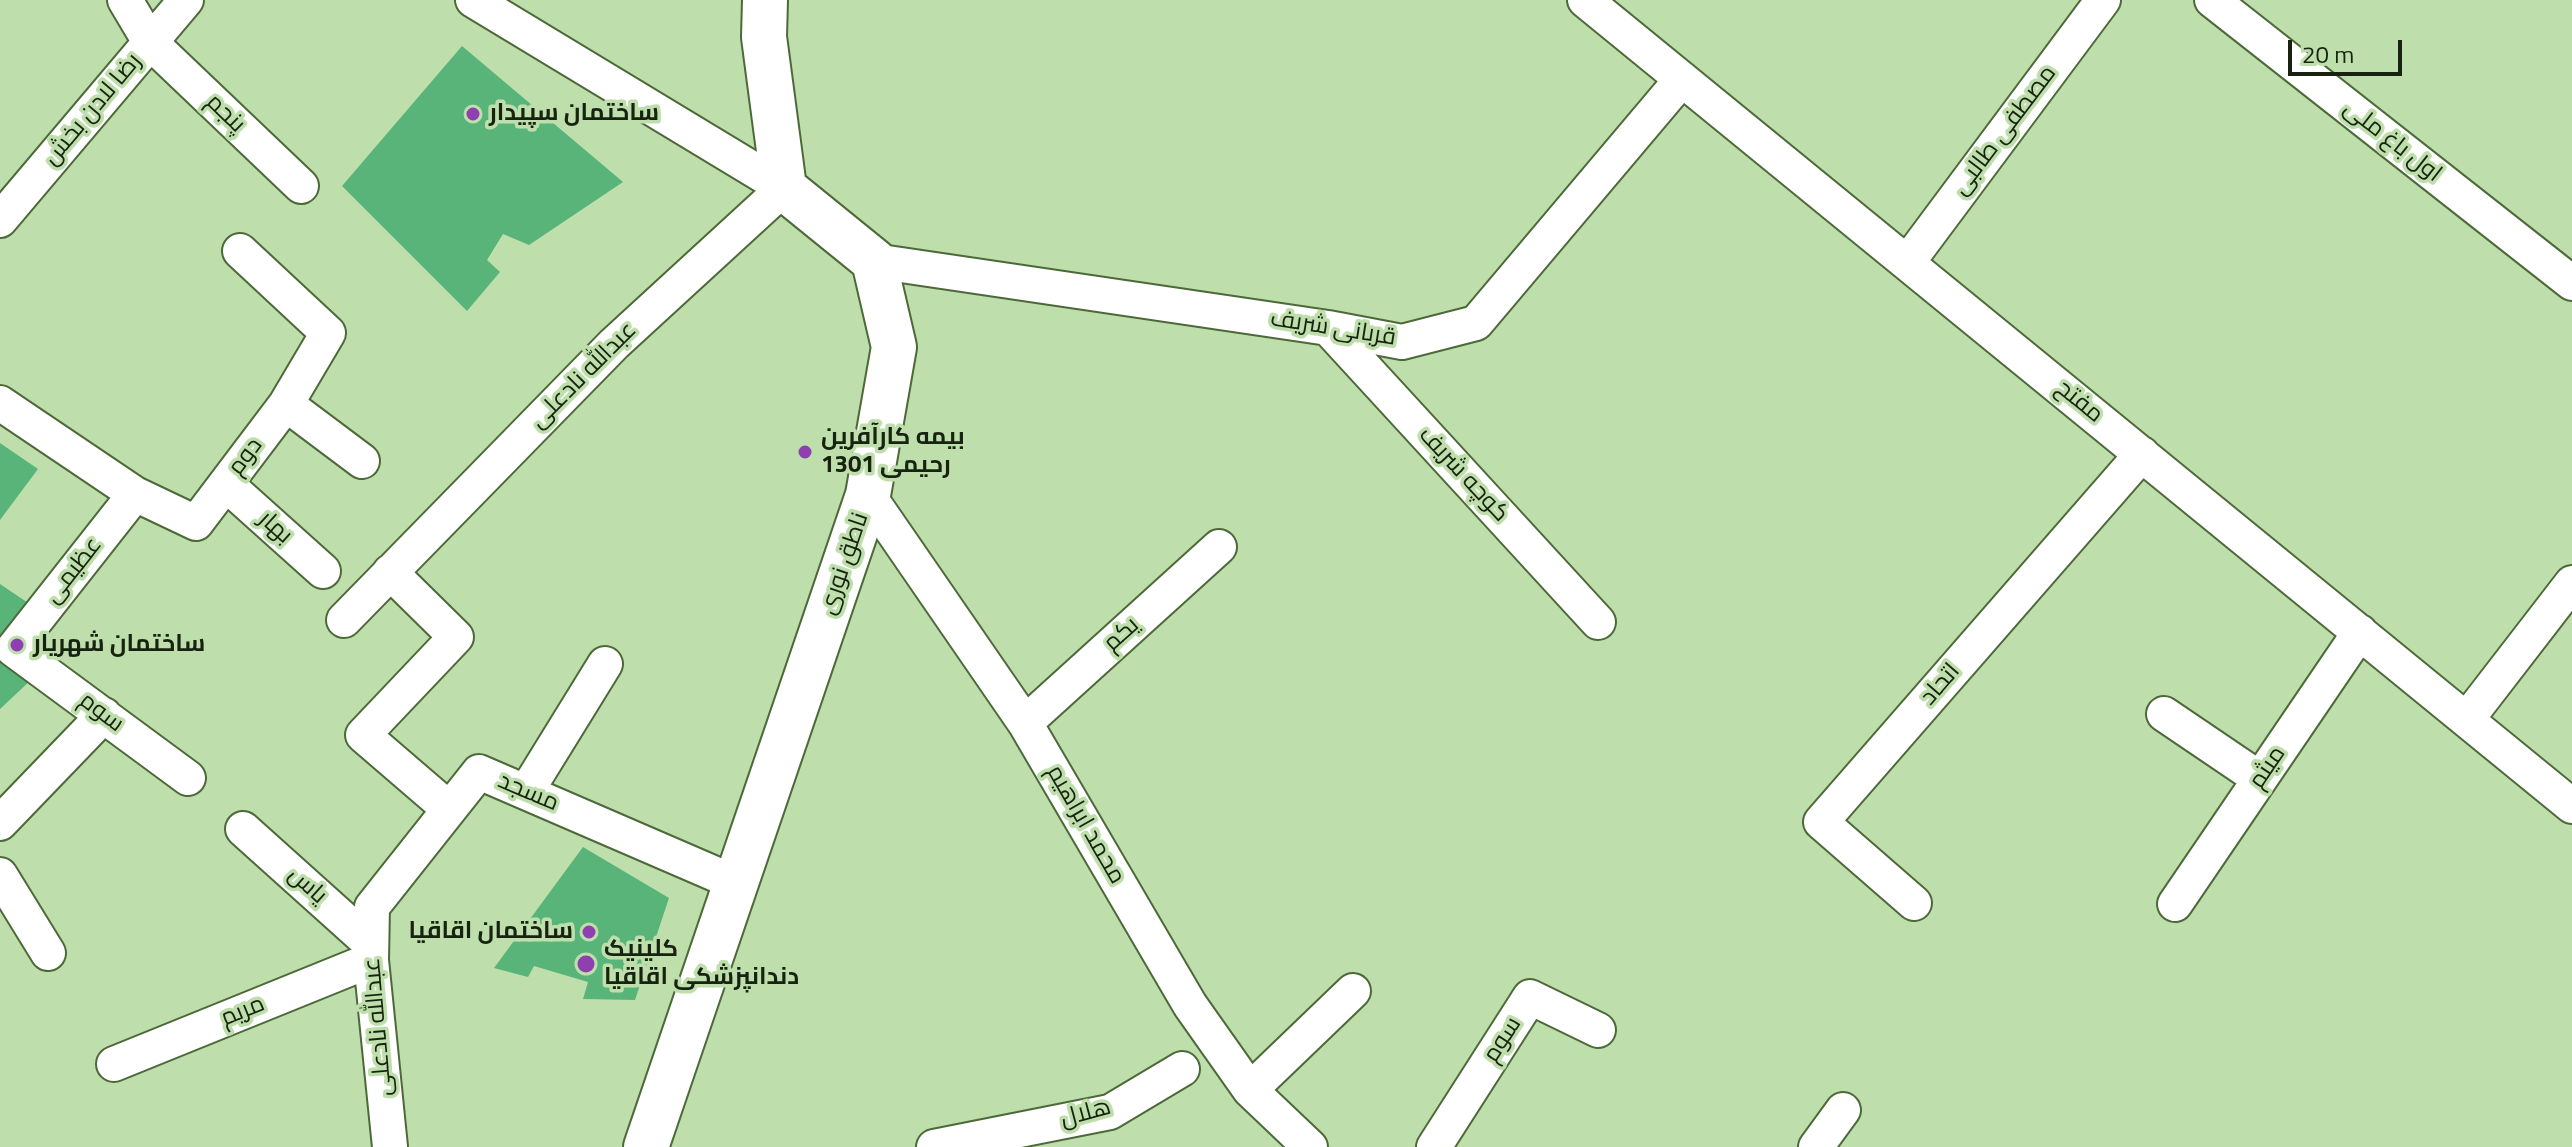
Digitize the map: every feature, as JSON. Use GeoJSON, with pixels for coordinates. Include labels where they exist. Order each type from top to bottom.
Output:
{"type":"FeatureCollection","features":[{"type":"Feature","properties":{"kind":"street","name":"پنجم"},"geometry":{"type":"LineString","coordinates":[[125,0],[150,42],[301,186]]}},
{"type":"Feature","properties":{"kind":"street","name":"رضا لادن بخش"},"geometry":{"type":"LineString","coordinates":[[0,220],[186,0]]}},
{"type":"Feature","properties":{"kind":"street"},"geometry":{"type":"LineString","coordinates":[[473,0],[784,188],[874,261]]}},
{"type":"Feature","properties":{"kind":"street"},"geometry":{"type":"LineString","coordinates":[[765,0],[764,37],[784,188]]}},
{"type":"Feature","properties":{"kind":"street","name":"مفتح"},"geometry":{"type":"LineString","coordinates":[[1585,0],[2572,806]]}},
{"type":"Feature","properties":{"kind":"street","name":"مصطفی طالبی"},"geometry":{"type":"LineString","coordinates":[[1907,263],[2103,0]]}},
{"type":"Feature","properties":{"kind":"street","name":"اول باغ ملی"},"geometry":{"type":"LineString","coordinates":[[2212,0],[2572,283]]}},
{"type":"Feature","properties":{"kind":"street","name":"قربانی شریف"},"geometry":{"type":"LineString","coordinates":[[874,261],[1328,328],[1402,342],[1476,323],[1682,79]]}},
{"type":"Feature","properties":{"kind":"street","name":"عبدالله نادعلی"},"geometry":{"type":"LineString","coordinates":[[344,620],[614,344],[784,188]]}},
{"type":"Feature","properties":{"kind":"street","name":"دوم"},"geometry":{"type":"LineString","coordinates":[[135,494],[196,523],[286,404],[328,333],[240,251]]}},
{"type":"Feature","properties":{"kind":"street","name":"ناطق نوری"},"geometry":{"type":"LineString","coordinates":[[647,1147],[868,495],[894,347],[874,261]]}},
{"type":"Feature","properties":{"kind":"street","name":"کوچه شریف"},"geometry":{"type":"LineString","coordinates":[[1328,328],[1598,622]]}},
{"type":"Feature","properties":{"kind":"street"},"geometry":{"type":"LineString","coordinates":[[0,403],[135,494]]}},
{"type":"Feature","properties":{"kind":"street"},"geometry":{"type":"LineString","coordinates":[[286,404],[362,461]]}},
{"type":"Feature","properties":{"kind":"street","name":"اتحاد"},"geometry":{"type":"LineString","coordinates":[[1914,903],[1821,822],[2142,454]]}},
{"type":"Feature","properties":{"kind":"street","name":"بهار"},"geometry":{"type":"LineString","coordinates":[[226,484],[323,571]]}},
{"type":"Feature","properties":{"kind":"street","name":"عظیمی"},"geometry":{"type":"LineString","coordinates":[[13,649],[135,494]]}},
{"type":"Feature","properties":{"kind":"street","name":"محمد ابراهیم"},"geometry":{"type":"LineString","coordinates":[[868,495],[1025,723],[1190,1005],[1250,1090],[1310,1147]]}},
{"type":"Feature","properties":{"kind":"street","name":"یکم"},"geometry":{"type":"LineString","coordinates":[[1025,723],[1219,547]]}},
{"type":"Feature","properties":{"kind":"street"},"geometry":{"type":"LineString","coordinates":[[390,572],[456,637],[363,735],[449,809]]}},
{"type":"Feature","properties":{"kind":"street"},"geometry":{"type":"LineString","coordinates":[[2467,719],[2572,583]]}},
{"type":"Feature","properties":{"kind":"street","name":"میثم"},"geometry":{"type":"LineString","coordinates":[[2175,904],[2360,632]]}},
{"type":"Feature","properties":{"kind":"street","name":"سوم"},"geometry":{"type":"LineString","coordinates":[[13,649],[188,778]]}},
{"type":"Feature","properties":{"kind":"street"},"geometry":{"type":"LineString","coordinates":[[526,792],[605,664]]}},
{"type":"Feature","properties":{"kind":"street"},"geometry":{"type":"LineString","coordinates":[[2164,714],[2260,779]]}},
{"type":"Feature","properties":{"kind":"street"},"geometry":{"type":"LineString","coordinates":[[0,823],[104,715]]}},
{"type":"Feature","properties":{"kind":"street","name":"مسجد"},"geometry":{"type":"LineString","coordinates":[[372,907],[479,772],[736,883]]}},
{"type":"Feature","properties":{"kind":"street","name":"یاس"},"geometry":{"type":"LineString","coordinates":[[243,829],[371,952]]}},
{"type":"Feature","properties":{"kind":"street"},"geometry":{"type":"LineString","coordinates":[[0,875],[48,953]]}},
{"type":"Feature","properties":{"kind":"street","name":"عبدالله نادعلی"},"geometry":{"type":"LineString","coordinates":[[372,907],[371,952],[390,1147]]}},
{"type":"Feature","properties":{"kind":"street","name":"مریم"},"geometry":{"type":"LineString","coordinates":[[114,1064],[371,952]]}},
{"type":"Feature","properties":{"kind":"street"},"geometry":{"type":"LineString","coordinates":[[1250,1090],[1353,991]]}},
{"type":"Feature","properties":{"kind":"street","name":"سوم"},"geometry":{"type":"LineString","coordinates":[[1434,1147],[1530,997],[1598,1030]]}},
{"type":"Feature","properties":{"kind":"street","name":"هلال"},"geometry":{"type":"LineString","coordinates":[[934,1147],[1110,1112],[1182,1069]]}},
{"type":"Feature","properties":{"kind":"street"},"geometry":{"type":"LineString","coordinates":[[1816,1147],[1843,1110]]}},
{"type":"Feature","properties":{"kind":"building","name":"ساختمان سپیدار"},"geometry":{"type":"Polygon","coordinates":[[[462,46],[623,182],[529,245],[503,234],[487,260],[500,272],[467,311],[342,186],[462,46]]]}},
{"type":"Feature","properties":{"kind":"building"},"geometry":{"type":"Polygon","coordinates":[[[0,443],[38,469],[0,520],[0,443]]]}},
{"type":"Feature","properties":{"kind":"building","name":"ساختمان شهریار"},"geometry":{"type":"Polygon","coordinates":[[[0,584],[55,621],[14,668],[32,679],[0,709],[0,584]]]}},
{"type":"Feature","properties":{"kind":"building","name":"ساختمان اقاقیا"},"geometry":{"type":"Polygon","coordinates":[[[583,847],[669,898],[635,1000],[583,999],[588,982],[534,966],[528,977],[494,968],[583,847]]]}},
{"type":"Feature","properties":{"kind":"place","name":"ساختمان سپیدار"},"geometry":{"type":"Point","coordinates":[473,114]}},
{"type":"Feature","properties":{"kind":"place","name":"بیمه کارآفرین 1301 رحیمی"},"geometry":{"type":"Point","coordinates":[805,452]}},
{"type":"Feature","properties":{"kind":"place","name":"ساختمان شهریار"},"geometry":{"type":"Point","coordinates":[17,645]}},
{"type":"Feature","properties":{"kind":"place","name":"ساختمان اقاقیا"},"geometry":{"type":"Point","coordinates":[589,932]}},
{"type":"Feature","properties":{"kind":"place","name":"کلینیک دندانپزشکی اقاقیا"},"geometry":{"type":"Point","coordinates":[586,964]}}]}
